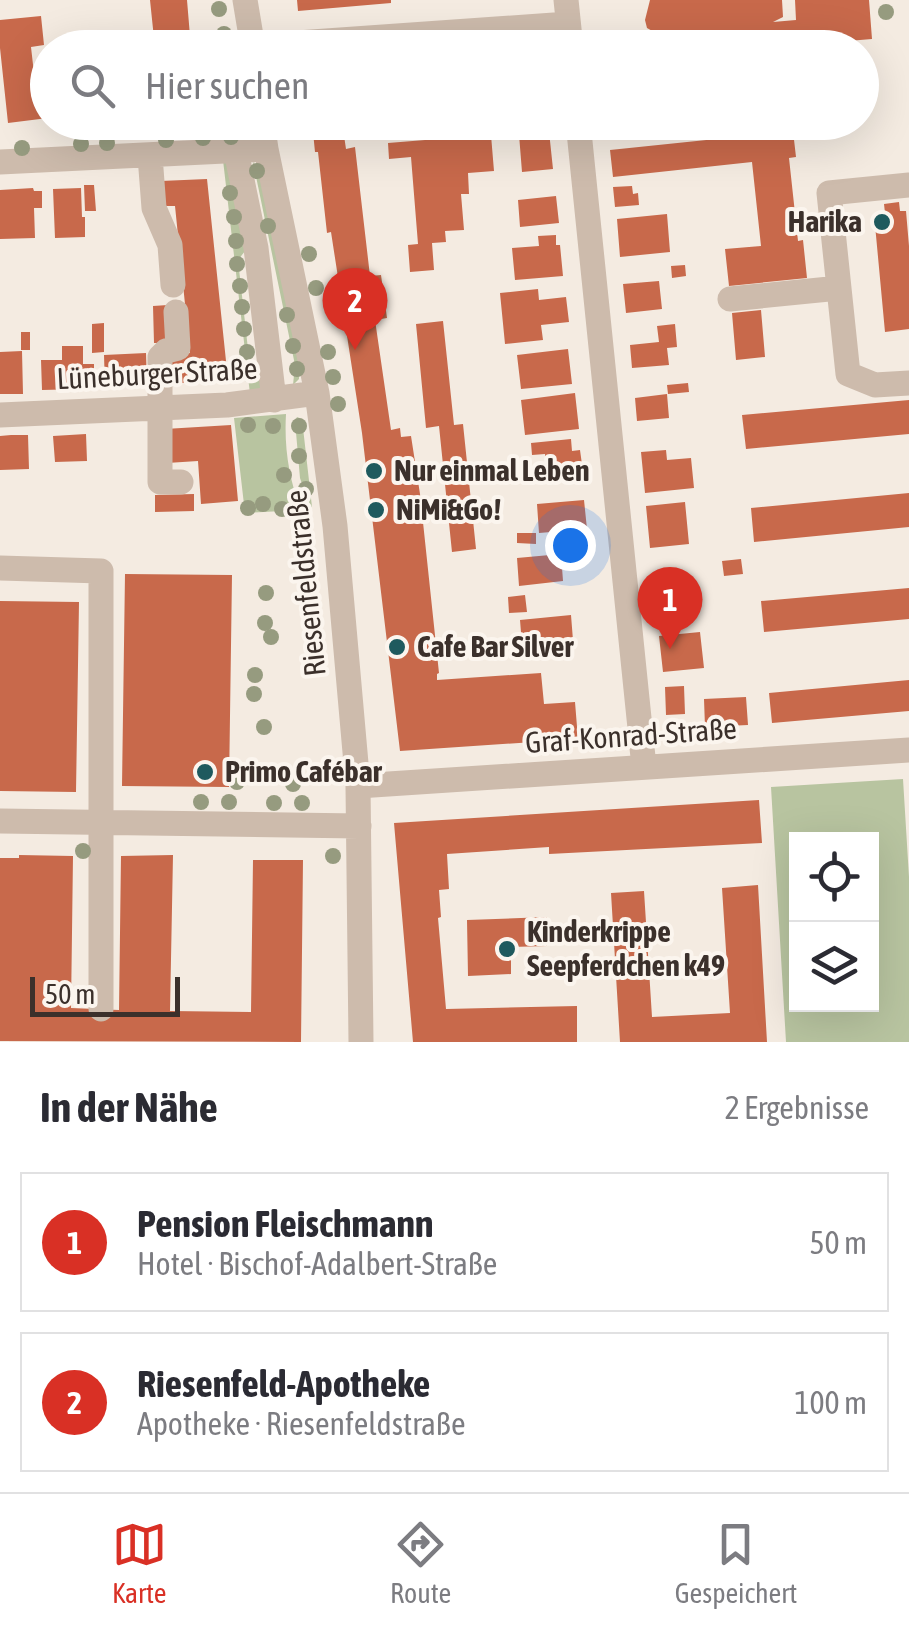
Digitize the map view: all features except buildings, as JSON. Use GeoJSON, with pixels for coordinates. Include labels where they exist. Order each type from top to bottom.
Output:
{"type":"FeatureCollection","features":[{"type":"Feature","properties":{"kind":"street"},"geometry":{"type":"LineString","coordinates":[[245,0],[250,30]]}},
{"type":"Feature","properties":{"kind":"street"},"geometry":{"type":"LineString","coordinates":[[486,30],[568,24]]}},
{"type":"Feature","properties":{"kind":"street","name":"Riesenfeldstraße"},"geometry":{"type":"LineString","coordinates":[[265,140],[317,393],[335,526],[358,786],[361,1042]]}},
{"type":"Feature","properties":{"kind":"street"},"geometry":{"type":"LineString","coordinates":[[579,140],[644,768]]}},
{"type":"Feature","properties":{"kind":"street"},"geometry":{"type":"LineString","coordinates":[[0,162],[266,149]]}},
{"type":"Feature","properties":{"kind":"street"},"geometry":{"type":"LineString","coordinates":[[236,150],[256,248],[274,400]]}},
{"type":"Feature","properties":{"kind":"street"},"geometry":{"type":"LineString","coordinates":[[150,156],[154,208],[170,245],[173,285]]}},
{"type":"Feature","properties":{"kind":"street"},"geometry":{"type":"LineString","coordinates":[[909,186],[829,193],[848,374],[876,386],[909,383]]}},
{"type":"Feature","properties":{"kind":"street"},"geometry":{"type":"LineString","coordinates":[[730,299],[839,288]]}},
{"type":"Feature","properties":{"kind":"street"},"geometry":{"type":"LineString","coordinates":[[176,312],[178,348],[166,351],[160,358],[160,482],[180,482]]}},
{"type":"Feature","properties":{"kind":"street","name":"Lüneburger Straße"},"geometry":{"type":"LineString","coordinates":[[0,415],[227,406],[317,393]]}},
{"type":"Feature","properties":{"kind":"street"},"geometry":{"type":"LineString","coordinates":[[0,568],[101,570],[101,1009]]}},
{"type":"Feature","properties":{"kind":"street","name":"Graf-Konrad-Straße"},"geometry":{"type":"LineString","coordinates":[[358,786],[909,750]]}},
{"type":"Feature","properties":{"kind":"street"},"geometry":{"type":"LineString","coordinates":[[0,820],[359,826]]}},
{"type":"Feature","properties":{"kind":"green space"},"geometry":{"type":"Polygon","coordinates":[[[223,160],[228,160],[249,246],[238,260],[251,376],[258,381],[265,371],[267,387],[250,394],[223,160]]]}},
{"type":"Feature","properties":{"kind":"green space"},"geometry":{"type":"Polygon","coordinates":[[[253,162],[260,170],[299,365],[299,379],[293,385],[295,365],[253,162]]]}},
{"type":"Feature","properties":{"kind":"green space"},"geometry":{"type":"Polygon","coordinates":[[[286,414],[288,463],[301,510],[245,513],[234,418],[286,414]]]}},
{"type":"Feature","properties":{"kind":"green space"},"geometry":{"type":"Polygon","coordinates":[[[297,417],[302,419],[310,508],[300,478],[297,417]]]}},
{"type":"Feature","properties":{"kind":"green space"},"geometry":{"type":"Polygon","coordinates":[[[903,779],[909,877],[909,1042],[786,1042],[771,787],[903,779]]]}},
{"type":"Feature","properties":{"kind":"place","name":"Harika"},"geometry":{"type":"Point","coordinates":[882,222]}},
{"type":"Feature","properties":{"kind":"place","name":"Riesenfeld-Apotheke"},"geometry":{"type":"Point","coordinates":[355,350]}},
{"type":"Feature","properties":{"kind":"place","name":"Nur einmal Leben"},"geometry":{"type":"Point","coordinates":[374,471]}},
{"type":"Feature","properties":{"kind":"place","name":"NiMi&Go!"},"geometry":{"type":"Point","coordinates":[376,510]}},
{"type":"Feature","properties":{"kind":"place","name":"Cafe Bar Silver"},"geometry":{"type":"Point","coordinates":[397,647]}},
{"type":"Feature","properties":{"kind":"place","name":"Pension Fleischmann"},"geometry":{"type":"Point","coordinates":[670,649]}},
{"type":"Feature","properties":{"kind":"place","name":"Primo Cafébar"},"geometry":{"type":"Point","coordinates":[205,772]}},
{"type":"Feature","properties":{"kind":"place","name":"Kinderkrippe Seepferdchen k49"},"geometry":{"type":"Point","coordinates":[507,949]}}]}
